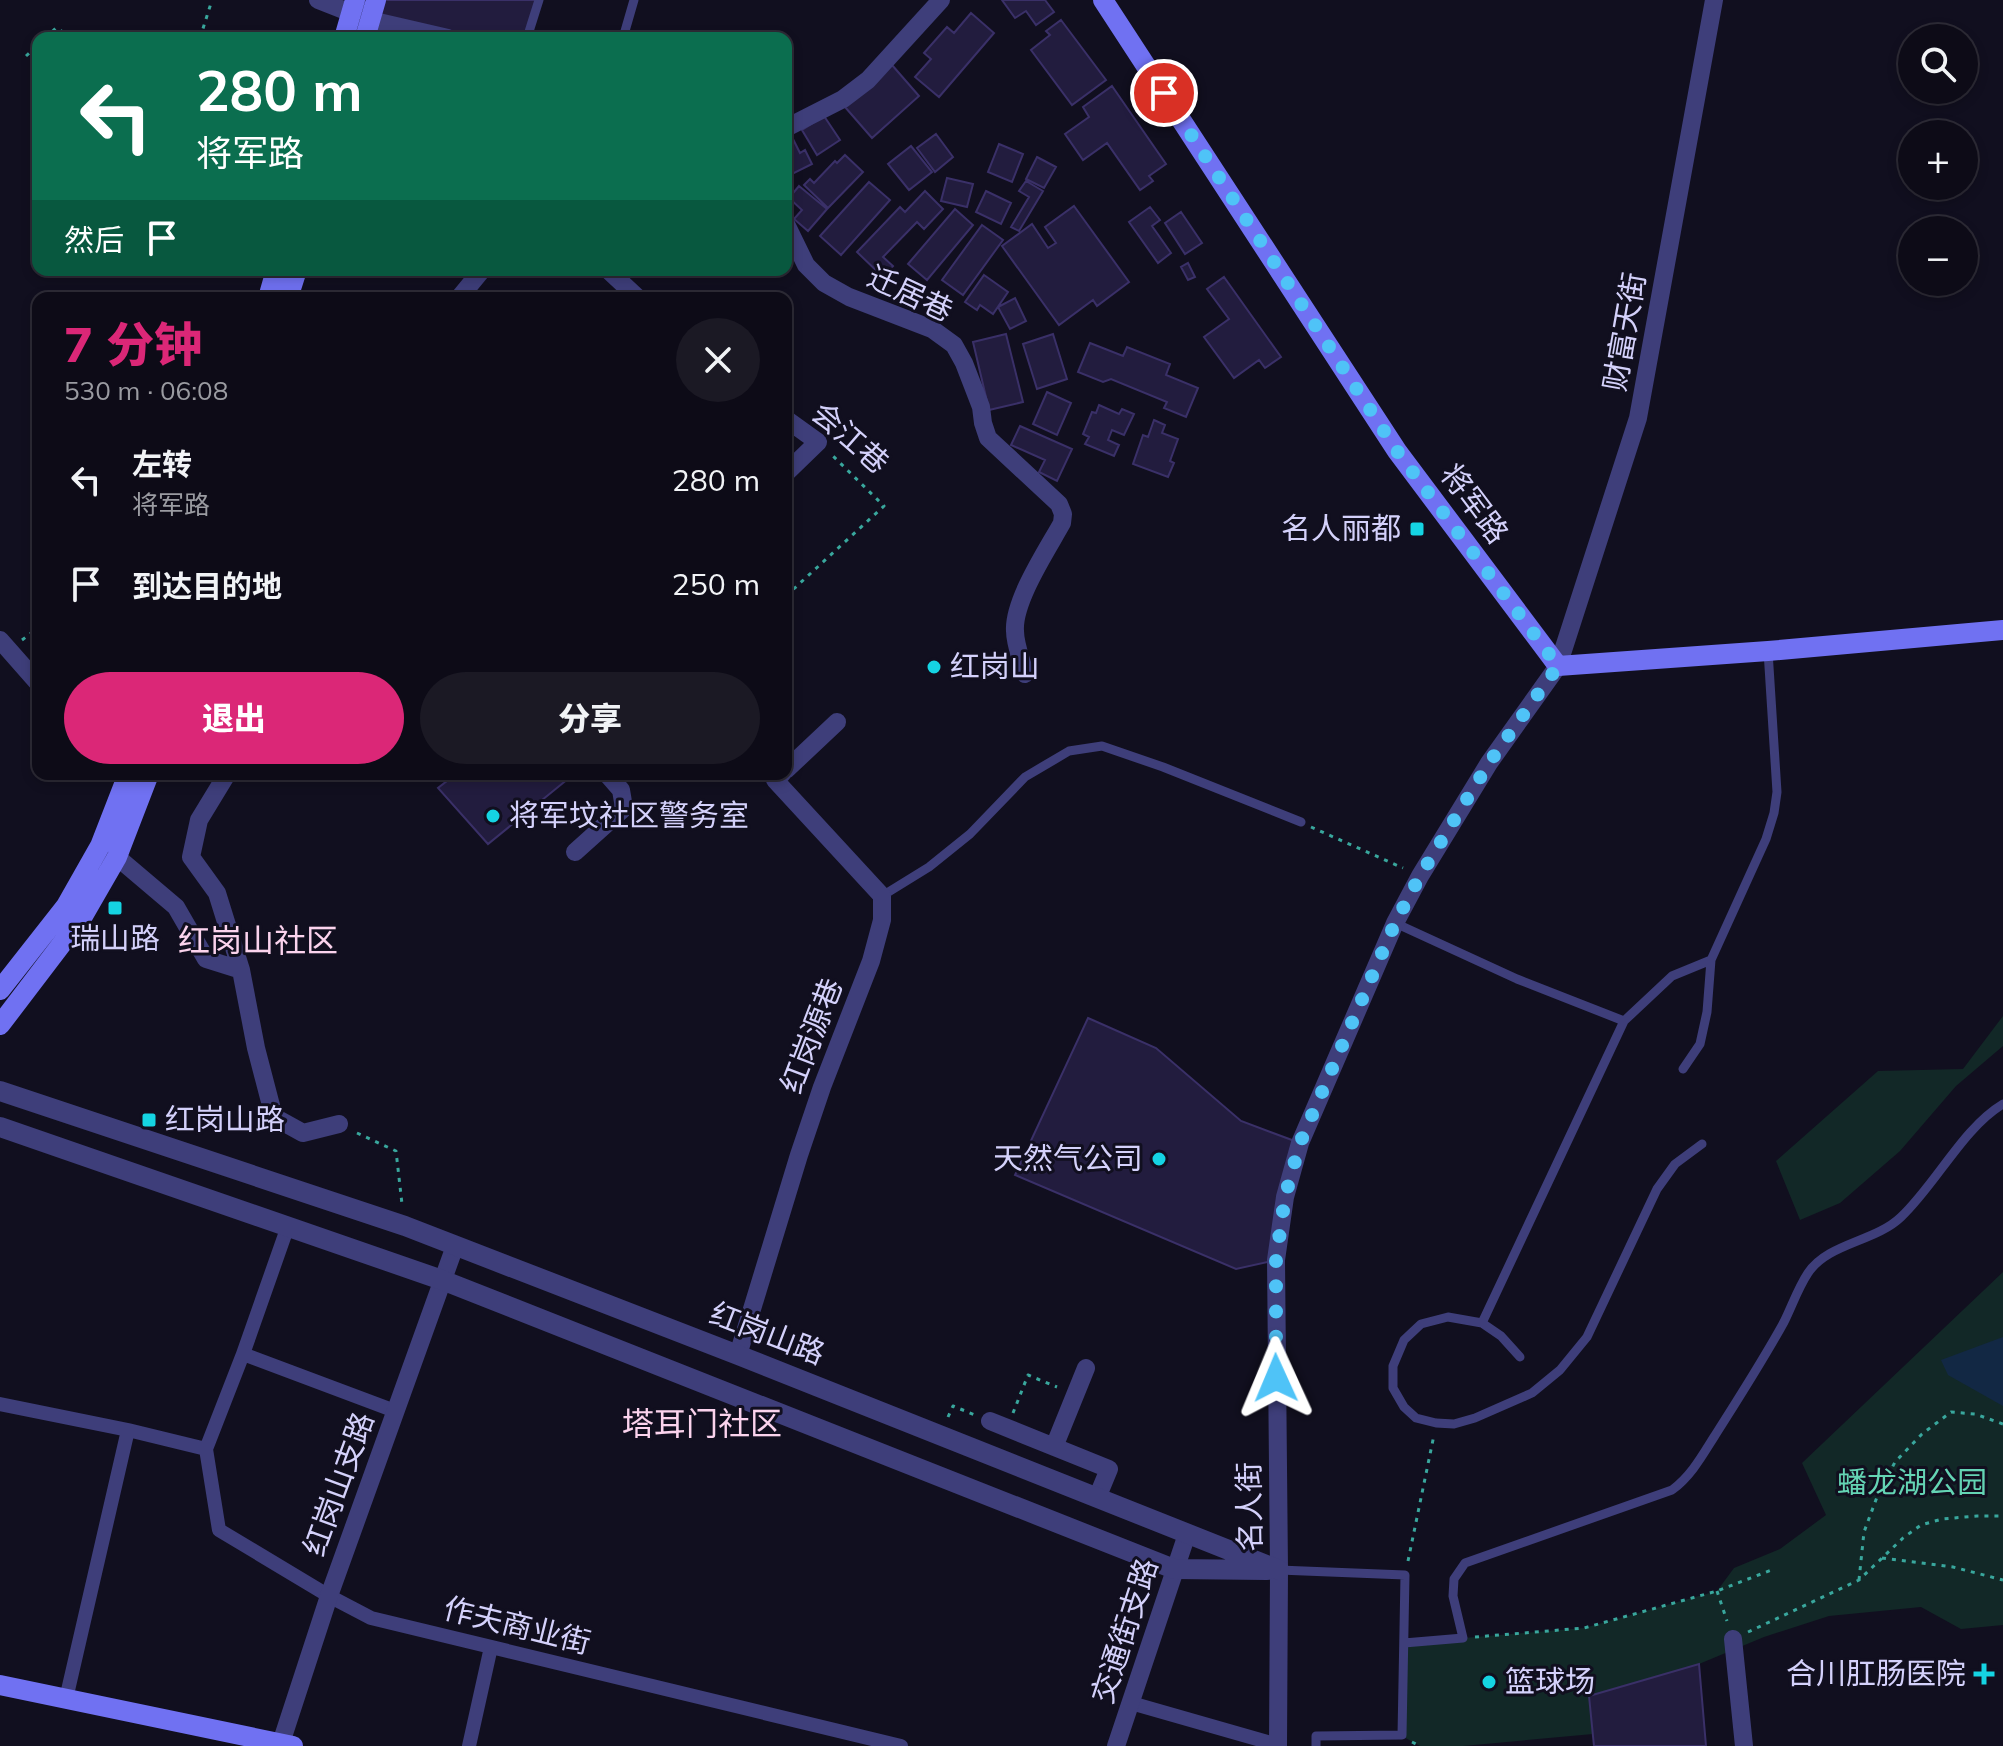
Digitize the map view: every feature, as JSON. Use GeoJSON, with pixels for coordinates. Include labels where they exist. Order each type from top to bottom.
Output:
{"type":"FeatureCollection","features":[{"type":"Feature","properties":{"kind":"main road","name":"将军路"},"geometry":{"type":"LineString","coordinates":[[1103,0],[1397,451],[1558,666]]}},
{"type":"Feature","properties":{"kind":"main road"},"geometry":{"type":"LineString","coordinates":[[349,32],[363,14]]}},
{"type":"Feature","properties":{"kind":"main road"},"geometry":{"type":"LineString","coordinates":[[1558,666],[2003,630]]}},
{"type":"Feature","properties":{"kind":"main road"},"geometry":{"type":"LineString","coordinates":[[0,990],[66,906],[100,846],[123,780]]}},
{"type":"Feature","properties":{"kind":"main road"},"geometry":{"type":"LineString","coordinates":[[0,1025],[83,916],[117,857],[147,780]]}},
{"type":"Feature","properties":{"kind":"main road"},"geometry":{"type":"LineString","coordinates":[[0,1685],[284,1745]]}},
{"type":"Feature","properties":{"kind":"street"},"geometry":{"type":"LineString","coordinates":[[318,0],[427,32]]}},
{"type":"Feature","properties":{"kind":"street"},"geometry":{"type":"LineString","coordinates":[[792,125],[843,99],[868,80],[941,0]]}},
{"type":"Feature","properties":{"kind":"street","name":"财富天街"},"geometry":{"type":"LineString","coordinates":[[1558,666],[1638,418],[1714,0]]}},
{"type":"Feature","properties":{"kind":"street","name":"迁居巷"},"geometry":{"type":"LineString","coordinates":[[792,236],[806,265],[824,283],[849,297],[932,329],[954,345],[981,407],[988,438],[1059,504],[1062,523],[1017,611],[1015,632],[1025,674]]}},
{"type":"Feature","properties":{"kind":"street"},"geometry":{"type":"LineString","coordinates":[[464,292],[477,276]]}},
{"type":"Feature","properties":{"kind":"street"},"geometry":{"type":"LineString","coordinates":[[614,276],[632,292]]}},
{"type":"Feature","properties":{"kind":"street","name":"会江巷"},"geometry":{"type":"LineString","coordinates":[[792,423],[818,442]]}},
{"type":"Feature","properties":{"kind":"street"},"geometry":{"type":"LineString","coordinates":[[792,467],[818,442]]}},
{"type":"Feature","properties":{"kind":"street"},"geometry":{"type":"LineString","coordinates":[[0,640],[32,676]]}},
{"type":"Feature","properties":{"kind":"street","name":"名人街"},"geometry":{"type":"LineString","coordinates":[[1278,1746],[1276,1260],[1285,1197],[1300,1143],[1395,923],[1489,763],[1558,666]]}},
{"type":"Feature","properties":{"kind":"street"},"geometry":{"type":"LineString","coordinates":[[792,764],[837,722]]}},
{"type":"Feature","properties":{"kind":"street"},"geometry":{"type":"LineString","coordinates":[[223,780],[199,820],[191,857],[217,893],[241,970],[256,1048],[274,1117],[303,1133],[339,1124]]}},
{"type":"Feature","properties":{"kind":"street"},"geometry":{"type":"LineString","coordinates":[[575,852],[624,808],[621,790],[612,780]]}},
{"type":"Feature","properties":{"kind":"street"},"geometry":{"type":"LineString","coordinates":[[775,780],[882,896]]}},
{"type":"Feature","properties":{"kind":"street"},"geometry":{"type":"LineString","coordinates":[[117,857],[176,907],[206,959],[241,970]]}},
{"type":"Feature","properties":{"kind":"street","name":"红岗源巷"},"geometry":{"type":"LineString","coordinates":[[738,1355],[799,1155],[871,961],[882,920],[882,896]]}},
{"type":"Feature","properties":{"kind":"street","name":"红岗山路"},"geometry":{"type":"LineString","coordinates":[[0,1091],[405,1226],[1279,1570]]}},
{"type":"Feature","properties":{"kind":"street","name":"红岗山路"},"geometry":{"type":"LineString","coordinates":[[0,1127],[442,1280],[1174,1569],[1279,1570]]}},
{"type":"Feature","properties":{"kind":"street"},"geometry":{"type":"LineString","coordinates":[[0,1404],[206,1449],[288,1226]]}},
{"type":"Feature","properties":{"kind":"street","name":"红岗山支路"},"geometry":{"type":"LineString","coordinates":[[284,1745],[329,1596],[455,1246]]}},
{"type":"Feature","properties":{"kind":"street"},"geometry":{"type":"LineString","coordinates":[[243,1354],[395,1411]]}},
{"type":"Feature","properties":{"kind":"street"},"geometry":{"type":"LineString","coordinates":[[1054,1447],[1086,1368]]}},
{"type":"Feature","properties":{"kind":"street"},"geometry":{"type":"LineString","coordinates":[[999,1424],[1109,1469],[1097,1498]]}},
{"type":"Feature","properties":{"kind":"street"},"geometry":{"type":"LineString","coordinates":[[66,1699],[128,1430]]}},
{"type":"Feature","properties":{"kind":"street","name":"作夫商业街"},"geometry":{"type":"LineString","coordinates":[[206,1449],[219,1530],[371,1618],[901,1746]]}},
{"type":"Feature","properties":{"kind":"street","name":"交通街支路"},"geometry":{"type":"LineString","coordinates":[[1116,1746],[1187,1534]]}},
{"type":"Feature","properties":{"kind":"street"},"geometry":{"type":"LineString","coordinates":[[1733,1639],[1744,1746]]}},
{"type":"Feature","properties":{"kind":"street"},"geometry":{"type":"LineString","coordinates":[[469,1746],[491,1647]]}},
{"type":"Feature","properties":{"kind":"street"},"geometry":{"type":"LineString","coordinates":[[1131,1703],[1278,1746]]}},
{"type":"Feature","properties":{"kind":"lane"},"geometry":{"type":"LineString","coordinates":[[529,32],[539,0]]}},
{"type":"Feature","properties":{"kind":"lane"},"geometry":{"type":"LineString","coordinates":[[625,32],[634,0]]}},
{"type":"Feature","properties":{"kind":"lane"},"geometry":{"type":"LineString","coordinates":[[1683,1069],[1700,1044],[1707,1012],[1711,960],[1766,839],[1774,813],[1777,792],[1768,651]]}},
{"type":"Feature","properties":{"kind":"lane"},"geometry":{"type":"LineString","coordinates":[[882,896],[929,867],[970,834],[1025,777],[1069,751],[1102,746],[1301,822]]}},
{"type":"Feature","properties":{"kind":"lane"},"geometry":{"type":"LineString","coordinates":[[1395,923],[1517,979],[1624,1021]]}},
{"type":"Feature","properties":{"kind":"lane"},"geometry":{"type":"LineString","coordinates":[[1482,1323],[1624,1021],[1672,976],[1711,960]]}},
{"type":"Feature","properties":{"kind":"lane"},"geometry":{"type":"LineString","coordinates":[[1404,1643],[1463,1638],[1453,1596],[1454,1579],[1465,1563],[1672,1490],[1683,1482],[1753,1376],[1812,1267],[1823,1257],[1870,1237],[1899,1219],[1976,1127],[2003,1104]]}},
{"type":"Feature","properties":{"kind":"lane"},"geometry":{"type":"LineString","coordinates":[[1520,1357],[1501,1336],[1482,1323],[1448,1317],[1421,1324],[1404,1340],[1393,1366],[1393,1388],[1404,1407],[1416,1418],[1454,1424],[1532,1393],[1560,1370],[1587,1337],[1657,1189],[1675,1164],[1702,1144]]}},
{"type":"Feature","properties":{"kind":"lane","name":"红岗山路"},"geometry":{"type":"LineString","coordinates":[[1279,1570],[1405,1575]]}},
{"type":"Feature","properties":{"kind":"lane"},"geometry":{"type":"LineString","coordinates":[[1316,1746],[1316,1736],[1402,1735],[1405,1575]]}},
{"type":"Feature","properties":{"kind":"path"},"geometry":{"type":"LineString","coordinates":[[202,32],[212,0]]}},
{"type":"Feature","properties":{"kind":"path"},"geometry":{"type":"LineString","coordinates":[[26,56],[32,50]]}},
{"type":"Feature","properties":{"kind":"path","name":"会江巷"},"geometry":{"type":"LineString","coordinates":[[792,590],[884,506],[818,442]]}},
{"type":"Feature","properties":{"kind":"path"},"geometry":{"type":"LineString","coordinates":[[1301,822],[1420,876]]}},
{"type":"Feature","properties":{"kind":"path"},"geometry":{"type":"LineString","coordinates":[[339,1124],[396,1151],[405,1226]]}},
{"type":"Feature","properties":{"kind":"path"},"geometry":{"type":"LineString","coordinates":[[941,1435],[953,1406],[999,1424],[1028,1375],[1075,1395]]}},
{"type":"Feature","properties":{"kind":"path"},"geometry":{"type":"LineString","coordinates":[[1859,1580],[1864,1532],[1895,1462],[1922,1434],[1951,1412],[1975,1414],[2003,1424]]}},
{"type":"Feature","properties":{"kind":"path"},"geometry":{"type":"LineString","coordinates":[[1405,1575],[1436,1423]]}},
{"type":"Feature","properties":{"kind":"path"},"geometry":{"type":"LineString","coordinates":[[1717,1591],[1733,1639],[1859,1580],[1921,1525],[1942,1519],[2003,1516]]}},
{"type":"Feature","properties":{"kind":"path"},"geometry":{"type":"LineString","coordinates":[[1882,1558],[1953,1567],[2003,1580]]}},
{"type":"Feature","properties":{"kind":"path"},"geometry":{"type":"LineString","coordinates":[[1463,1638],[1584,1628],[1717,1591],[1774,1569]]}},
{"type":"Feature","properties":{"kind":"green space"},"geometry":{"type":"Polygon","coordinates":[[[2003,1016],[2003,1046],[1956,1086],[1900,1151],[1840,1203],[1800,1220],[1776,1161],[1878,1071],[1963,1069],[2003,1016]]]}},
{"type":"Feature","properties":{"kind":"green space","name":"蟠龙湖公园"},"geometry":{"type":"Polygon","coordinates":[[[2003,1272],[2003,1625],[1961,1629],[1921,1607],[1829,1616],[1764,1637],[1699,1664],[1590,1696],[1593,1734],[1463,1746],[1420,1746],[1402,1736],[1404,1643],[1584,1628],[1717,1591],[1734,1568],[1780,1549],[1826,1515],[1802,1463],[2003,1272]]]}},
{"type":"Feature","properties":{"kind":"water"},"geometry":{"type":"Polygon","coordinates":[[[2003,1337],[2003,1406],[1948,1375],[1941,1360],[2003,1337]]]}},
{"type":"Feature","properties":{"kind":"building"},"geometry":{"type":"Polygon","coordinates":[[[376,0],[539,0],[529,32],[422,32],[370,20],[376,0]]]}},
{"type":"Feature","properties":{"kind":"building"},"geometry":{"type":"Polygon","coordinates":[[[1002,0],[1045,0],[1054,12],[1036,25],[1026,11],[1015,18],[1002,0]]]}},
{"type":"Feature","properties":{"kind":"building"},"geometry":{"type":"Polygon","coordinates":[[[971,13],[994,33],[939,97],[915,77],[931,59],[924,53],[947,27],[954,33],[971,13]]]}},
{"type":"Feature","properties":{"kind":"building"},"geometry":{"type":"Polygon","coordinates":[[[1061,20],[1106,80],[1072,105],[1031,50],[1050,35],[1046,31],[1061,20]]]}},
{"type":"Feature","properties":{"kind":"building"},"geometry":{"type":"Polygon","coordinates":[[[892,65],[919,96],[872,138],[845,107],[892,65]]]}},
{"type":"Feature","properties":{"kind":"building"},"geometry":{"type":"Polygon","coordinates":[[[1112,86],[1166,164],[1149,176],[1153,181],[1140,190],[1107,143],[1083,160],[1065,134],[1089,117],[1083,107],[1112,86]]]}},
{"type":"Feature","properties":{"kind":"building"},"geometry":{"type":"Polygon","coordinates":[[[824,116],[840,140],[817,155],[802,130],[824,116]]]}},
{"type":"Feature","properties":{"kind":"building"},"geometry":{"type":"Polygon","coordinates":[[[936,134],[953,157],[935,172],[917,148],[936,134]]]}},
{"type":"Feature","properties":{"kind":"building"},"geometry":{"type":"Polygon","coordinates":[[[792,139],[800,153],[805,150],[812,164],[792,174],[792,139]]]}},
{"type":"Feature","properties":{"kind":"building"},"geometry":{"type":"Polygon","coordinates":[[[999,144],[1023,154],[1012,182],[988,172],[999,144]]]}},
{"type":"Feature","properties":{"kind":"building"},"geometry":{"type":"Polygon","coordinates":[[[911,146],[932,172],[909,190],[888,164],[911,146]]]}},
{"type":"Feature","properties":{"kind":"building"},"geometry":{"type":"Polygon","coordinates":[[[845,155],[863,172],[828,208],[804,185],[810,179],[814,183],[845,155]]]}},
{"type":"Feature","properties":{"kind":"building"},"geometry":{"type":"Polygon","coordinates":[[[1037,157],[1056,167],[1044,188],[1026,179],[1037,157]]]}},
{"type":"Feature","properties":{"kind":"building"},"geometry":{"type":"Polygon","coordinates":[[[947,178],[973,184],[967,207],[941,201],[947,178]]]}},
{"type":"Feature","properties":{"kind":"building"},"geometry":{"type":"Polygon","coordinates":[[[1026,181],[1043,191],[1019,231],[1011,227],[1029,197],[1019,191],[1026,181]]]}},
{"type":"Feature","properties":{"kind":"building"},"geometry":{"type":"Polygon","coordinates":[[[869,182],[890,200],[841,255],[820,236],[869,182]]]}},
{"type":"Feature","properties":{"kind":"building"},"geometry":{"type":"Polygon","coordinates":[[[799,186],[827,209],[808,231],[794,219],[802,210],[792,201],[792,194],[799,186]]]}},
{"type":"Feature","properties":{"kind":"building"},"geometry":{"type":"Polygon","coordinates":[[[925,191],[943,209],[924,229],[917,222],[883,257],[893,266],[883,277],[857,252],[900,207],[905,212],[925,191]]]}},
{"type":"Feature","properties":{"kind":"building"},"geometry":{"type":"Polygon","coordinates":[[[986,191],[1011,203],[1001,224],[976,212],[986,191]]]}},
{"type":"Feature","properties":{"kind":"building"},"geometry":{"type":"Polygon","coordinates":[[[1074,206],[1129,282],[1097,306],[1093,300],[1059,325],[1002,246],[1032,224],[1048,248],[1056,243],[1045,227],[1074,206]]]}},
{"type":"Feature","properties":{"kind":"building"},"geometry":{"type":"Polygon","coordinates":[[[1150,207],[1160,220],[1152,226],[1171,253],[1158,263],[1129,222],[1150,207]]]}},
{"type":"Feature","properties":{"kind":"building"},"geometry":{"type":"Polygon","coordinates":[[[955,209],[973,225],[927,280],[908,264],[955,209]]]}},
{"type":"Feature","properties":{"kind":"building"},"geometry":{"type":"Polygon","coordinates":[[[1181,212],[1202,243],[1185,254],[1165,223],[1181,212]]]}},
{"type":"Feature","properties":{"kind":"building"},"geometry":{"type":"Polygon","coordinates":[[[982,225],[1003,240],[963,295],[942,280],[982,225]]]}},
{"type":"Feature","properties":{"kind":"building"},"geometry":{"type":"Polygon","coordinates":[[[1188,263],[1195,277],[1188,280],[1181,267],[1188,263]]]}},
{"type":"Feature","properties":{"kind":"building"},"geometry":{"type":"Polygon","coordinates":[[[984,275],[1008,292],[993,314],[980,305],[977,310],[965,302],[984,275]]]}},
{"type":"Feature","properties":{"kind":"building"},"geometry":{"type":"Polygon","coordinates":[[[1224,277],[1281,357],[1265,368],[1259,360],[1234,378],[1204,337],[1229,319],[1207,289],[1224,277]]]}},
{"type":"Feature","properties":{"kind":"building"},"geometry":{"type":"Polygon","coordinates":[[[1015,298],[1026,321],[1010,329],[998,307],[1015,298]]]}},
{"type":"Feature","properties":{"kind":"building"},"geometry":{"type":"Polygon","coordinates":[[[1006,334],[1023,402],[989,410],[973,342],[1006,334]]]}},
{"type":"Feature","properties":{"kind":"building"},"geometry":{"type":"Polygon","coordinates":[[[1053,334],[1067,379],[1037,389],[1023,344],[1053,334]]]}},
{"type":"Feature","properties":{"kind":"building"},"geometry":{"type":"Polygon","coordinates":[[[1090,343],[1123,356],[1127,347],[1170,364],[1166,375],[1198,388],[1186,417],[1164,408],[1167,402],[1111,379],[1103,382],[1078,372],[1090,343]]]}},
{"type":"Feature","properties":{"kind":"building"},"geometry":{"type":"Polygon","coordinates":[[[1047,392],[1071,403],[1057,435],[1033,424],[1047,392]]]}},
{"type":"Feature","properties":{"kind":"building"},"geometry":{"type":"Polygon","coordinates":[[[1099,405],[1119,414],[1122,409],[1134,414],[1124,435],[1112,430],[1108,440],[1119,445],[1114,456],[1085,444],[1089,437],[1083,434],[1092,412],[1096,413],[1099,405]]]}},
{"type":"Feature","properties":{"kind":"building"},"geometry":{"type":"Polygon","coordinates":[[[1154,420],[1165,425],[1162,433],[1178,439],[1168,477],[1133,464],[1143,435],[1148,437],[1154,420]]]}},
{"type":"Feature","properties":{"kind":"building"},"geometry":{"type":"Polygon","coordinates":[[[1020,426],[1072,449],[1057,481],[1039,472],[1045,460],[1011,445],[1020,426]]]}},
{"type":"Feature","properties":{"kind":"building","name":"将军坟社区警务室"},"geometry":{"type":"Polygon","coordinates":[[[448,780],[567,780],[488,844],[438,788],[448,780]]]}},
{"type":"Feature","properties":{"kind":"building","name":"天然气公司"},"geometry":{"type":"Polygon","coordinates":[[[1088,1018],[1156,1048],[1241,1121],[1300,1143],[1276,1260],[1236,1269],[1015,1175],[1088,1018]]]}},
{"type":"Feature","properties":{"kind":"building"},"geometry":{"type":"Polygon","coordinates":[[[1699,1664],[1706,1746],[1594,1746],[1589,1696],[1699,1664]]]}},
{"type":"Feature","properties":{"kind":"place","name":"名人丽都"},"geometry":{"type":"Point","coordinates":[1417,529]}},
{"type":"Feature","properties":{"kind":"place","name":"红岗山"},"geometry":{"type":"Point","coordinates":[934,667]}},
{"type":"Feature","properties":{"kind":"place","name":"将军坟社区警务室"},"geometry":{"type":"Point","coordinates":[493,816]}},
{"type":"Feature","properties":{"kind":"place","name":"瑞山路"},"geometry":{"type":"Point","coordinates":[115,908]}},
{"type":"Feature","properties":{"kind":"place","name":"红岗山路"},"geometry":{"type":"Point","coordinates":[149,1120]}},
{"type":"Feature","properties":{"kind":"place","name":"天然气公司"},"geometry":{"type":"Point","coordinates":[1159,1159]}},
{"type":"Feature","properties":{"kind":"place","name":"合川肛肠医院"},"geometry":{"type":"Point","coordinates":[1984,1674]}},
{"type":"Feature","properties":{"kind":"place","name":"篮球场"},"geometry":{"type":"Point","coordinates":[1489,1682]}},
{"type":"Feature","properties":{"kind":"district","name":"红岗山社区"},"geometry":{"type":"Point","coordinates":[258,941]}},
{"type":"Feature","properties":{"kind":"district","name":"塔耳门社区"},"geometry":{"type":"Point","coordinates":[702,1424]}},
{"type":"Feature","properties":{"kind":"route"},"geometry":{"type":"LineString","coordinates":[[1164,93],[1397,451],[1558,666],[1489,763],[1420,876],[1395,923],[1300,1143],[1285,1197],[1276,1260],[1276,1378]]}}]}
